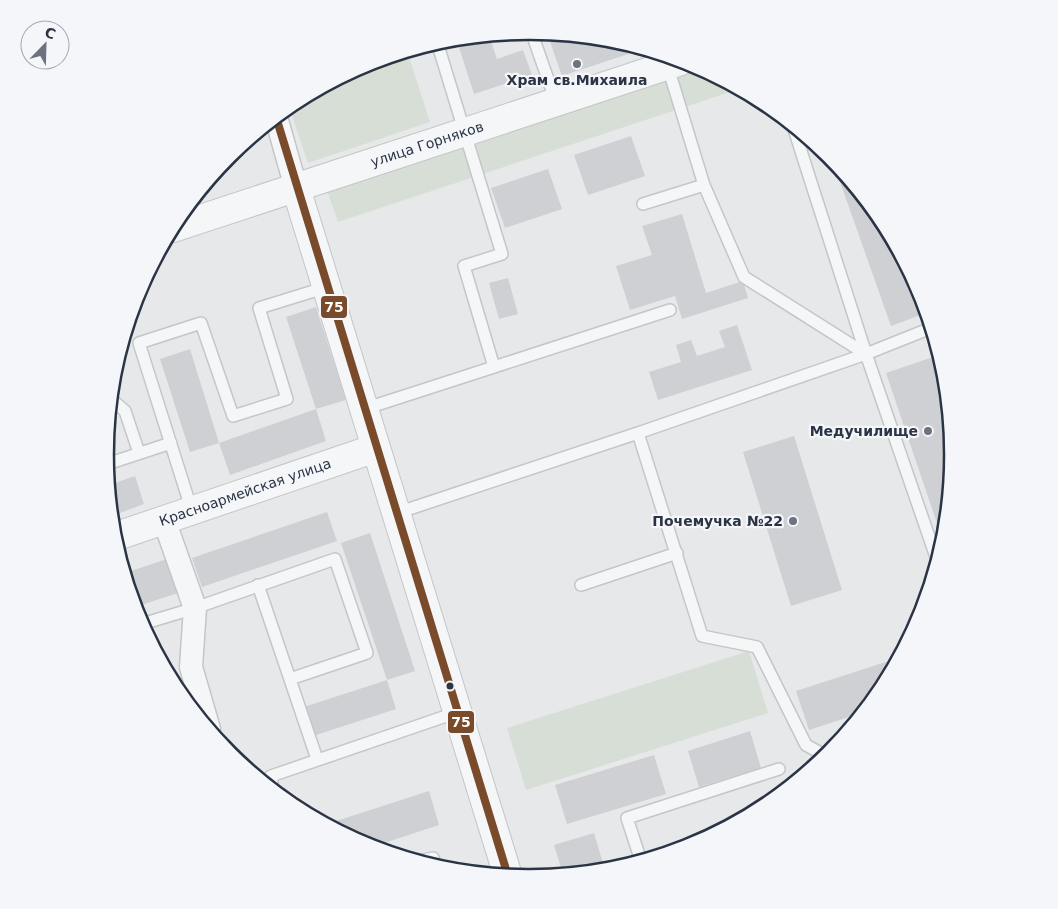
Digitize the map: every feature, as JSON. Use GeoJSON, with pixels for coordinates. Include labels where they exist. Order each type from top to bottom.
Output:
{"type":"FeatureCollection","features":[{"type":"Feature","properties":{"kind":"street","name":"улица Горняков"},"geometry":{"type":"LineString","coordinates":[[184,225],[556,102],[664,63]]}},
{"type":"Feature","properties":{"kind":"street"},"geometry":{"type":"LineString","coordinates":[[278,125],[506,868]]}},
{"type":"Feature","properties":{"kind":"street","name":"Красноармейская улица"},"geometry":{"type":"LineString","coordinates":[[122,534],[376,448]]}},
{"type":"Feature","properties":{"kind":"street"},"geometry":{"type":"LineString","coordinates":[[164,520],[195,608],[192,667],[204,713]]}},
{"type":"Feature","properties":{"kind":"lane"},"geometry":{"type":"LineString","coordinates":[[534,40],[556,102]]}},
{"type":"Feature","properties":{"kind":"lane"},"geometry":{"type":"LineString","coordinates":[[439,50],[502,254],[464,266],[494,367]]}},
{"type":"Feature","properties":{"kind":"lane"},"geometry":{"type":"LineString","coordinates":[[673,66],[704,185],[744,277],[866,354]]}},
{"type":"Feature","properties":{"kind":"lane"},"geometry":{"type":"LineString","coordinates":[[797,139],[866,354],[933,548]]}},
{"type":"Feature","properties":{"kind":"lane"},"geometry":{"type":"LineString","coordinates":[[642,204],[704,185]]}},
{"type":"Feature","properties":{"kind":"lane"},"geometry":{"type":"LineString","coordinates":[[192,511],[139,343],[201,323],[233,416],[287,399],[258,308],[327,287]]}},
{"type":"Feature","properties":{"kind":"lane"},"geometry":{"type":"LineString","coordinates":[[364,409],[670,310]]}},
{"type":"Feature","properties":{"kind":"lane"},"geometry":{"type":"LineString","coordinates":[[397,513],[638,433],[866,354],[925,331]]}},
{"type":"Feature","properties":{"kind":"lane"},"geometry":{"type":"LineString","coordinates":[[118,404],[125,411],[139,453]]}},
{"type":"Feature","properties":{"kind":"lane"},"geometry":{"type":"LineString","coordinates":[[638,433],[702,636],[757,647],[806,745],[818,752]]}},
{"type":"Feature","properties":{"kind":"lane"},"geometry":{"type":"LineString","coordinates":[[114,462],[171,443]]}},
{"type":"Feature","properties":{"kind":"lane"},"geometry":{"type":"LineString","coordinates":[[581,585],[677,553]]}},
{"type":"Feature","properties":{"kind":"lane"},"geometry":{"type":"LineString","coordinates":[[150,622],[195,608],[335,559],[367,653],[290,679]]}},
{"type":"Feature","properties":{"kind":"lane"},"geometry":{"type":"LineString","coordinates":[[258,585],[317,759]]}},
{"type":"Feature","properties":{"kind":"lane"},"geometry":{"type":"LineString","coordinates":[[272,779],[272,776],[317,759],[458,712]]}},
{"type":"Feature","properties":{"kind":"lane"},"geometry":{"type":"LineString","coordinates":[[639,854],[627,818],[779,769]]}},
{"type":"Feature","properties":{"kind":"shaded area"},"geometry":{"type":"Polygon","coordinates":[[[409,58],[430,122],[308,163],[292,115],[346,83],[409,58]]]}},
{"type":"Feature","properties":{"kind":"shaded area"},"geometry":{"type":"Polygon","coordinates":[[[686,71],[729,92],[338,222],[327,190],[686,71]]]}},
{"type":"Feature","properties":{"kind":"shaded area"},"geometry":{"type":"Polygon","coordinates":[[[749,651],[768,713],[526,790],[507,728],[749,651]]]}},
{"type":"Feature","properties":{"kind":"building","name":"Храм св.Михаила"},"geometry":{"type":"Polygon","coordinates":[[[550,41],[610,48],[631,53],[631,53],[562,76],[550,41]]]}},
{"type":"Feature","properties":{"kind":"building"},"geometry":{"type":"Polygon","coordinates":[[[491,42],[497,59],[523,50],[532,75],[474,94],[459,46],[491,42]]]}},
{"type":"Feature","properties":{"kind":"building"},"geometry":{"type":"Polygon","coordinates":[[[631,136],[645,176],[588,195],[574,155],[631,136]]]}},
{"type":"Feature","properties":{"kind":"building"},"geometry":{"type":"Polygon","coordinates":[[[548,169],[562,209],[505,228],[491,188],[548,169]]]}},
{"type":"Feature","properties":{"kind":"building"},"geometry":{"type":"Polygon","coordinates":[[[839,179],[874,224],[888,247],[901,271],[920,315],[891,326],[839,179]]]}},
{"type":"Feature","properties":{"kind":"building"},"geometry":{"type":"Polygon","coordinates":[[[682,214],[706,293],[743,281],[748,298],[682,319],[675,296],[630,310],[616,266],[652,255],[642,226],[682,214]]]}},
{"type":"Feature","properties":{"kind":"building"},"geometry":{"type":"Polygon","coordinates":[[[508,278],[518,314],[499,319],[489,283],[508,278]]]}},
{"type":"Feature","properties":{"kind":"building"},"geometry":{"type":"Polygon","coordinates":[[[316,307],[346,400],[316,409],[286,317],[316,307]]]}},
{"type":"Feature","properties":{"kind":"building"},"geometry":{"type":"Polygon","coordinates":[[[737,325],[752,370],[658,400],[649,372],[681,362],[676,345],[691,340],[697,356],[725,347],[719,331],[737,325]]]}},
{"type":"Feature","properties":{"kind":"building"},"geometry":{"type":"Polygon","coordinates":[[[190,349],[219,443],[190,452],[160,359],[190,349]]]}},
{"type":"Feature","properties":{"kind":"building","name":"Медучилище"},"geometry":{"type":"Polygon","coordinates":[[[932,357],[940,400],[944,454],[943,482],[938,525],[886,373],[932,357]]]}},
{"type":"Feature","properties":{"kind":"building"},"geometry":{"type":"Polygon","coordinates":[[[316,409],[326,441],[230,475],[219,443],[316,409]]]}},
{"type":"Feature","properties":{"kind":"building","name":"Почемучка №22"},"geometry":{"type":"Polygon","coordinates":[[[794,436],[842,590],[791,606],[743,452],[794,436]]]}},
{"type":"Feature","properties":{"kind":"building"},"geometry":{"type":"Polygon","coordinates":[[[135,476],[144,504],[119,513],[115,483],[135,476]]]}},
{"type":"Feature","properties":{"kind":"building"},"geometry":{"type":"Polygon","coordinates":[[[327,512],[337,541],[202,587],[192,558],[327,512]]]}},
{"type":"Feature","properties":{"kind":"building"},"geometry":{"type":"Polygon","coordinates":[[[370,533],[415,671],[387,680],[341,543],[370,533]]]}},
{"type":"Feature","properties":{"kind":"building"},"geometry":{"type":"Polygon","coordinates":[[[170,558],[181,592],[143,605],[131,571],[170,558]]]}},
{"type":"Feature","properties":{"kind":"building"},"geometry":{"type":"Polygon","coordinates":[[[889,661],[874,685],[850,716],[809,730],[796,691],[889,661]]]}},
{"type":"Feature","properties":{"kind":"building"},"geometry":{"type":"Polygon","coordinates":[[[387,680],[396,709],[310,737],[301,708],[387,680]]]}},
{"type":"Feature","properties":{"kind":"building"},"geometry":{"type":"Polygon","coordinates":[[[750,731],[761,768],[699,787],[688,751],[750,731]]]}},
{"type":"Feature","properties":{"kind":"building"},"geometry":{"type":"Polygon","coordinates":[[[654,755],[666,794],[567,824],[555,785],[654,755]]]}},
{"type":"Feature","properties":{"kind":"building"},"geometry":{"type":"Polygon","coordinates":[[[429,791],[439,825],[385,843],[337,821],[429,791]]]}},
{"type":"Feature","properties":{"kind":"building"},"geometry":{"type":"Polygon","coordinates":[[[594,833],[603,862],[561,867],[554,845],[594,833]]]}},
{"type":"Feature","properties":{"kind":"transit line","name":"75"},"geometry":{"type":"LineString","coordinates":[[278,125],[506,868]]}},
{"type":"Feature","properties":{"kind":"place","name":"Храм св.Михаила"},"geometry":{"type":"Point","coordinates":[577,64]}},
{"type":"Feature","properties":{"kind":"place","name":"Медучилище"},"geometry":{"type":"Point","coordinates":[928,431]}},
{"type":"Feature","properties":{"kind":"place","name":"Почемучка №22"},"geometry":{"type":"Point","coordinates":[793,521]}}]}
